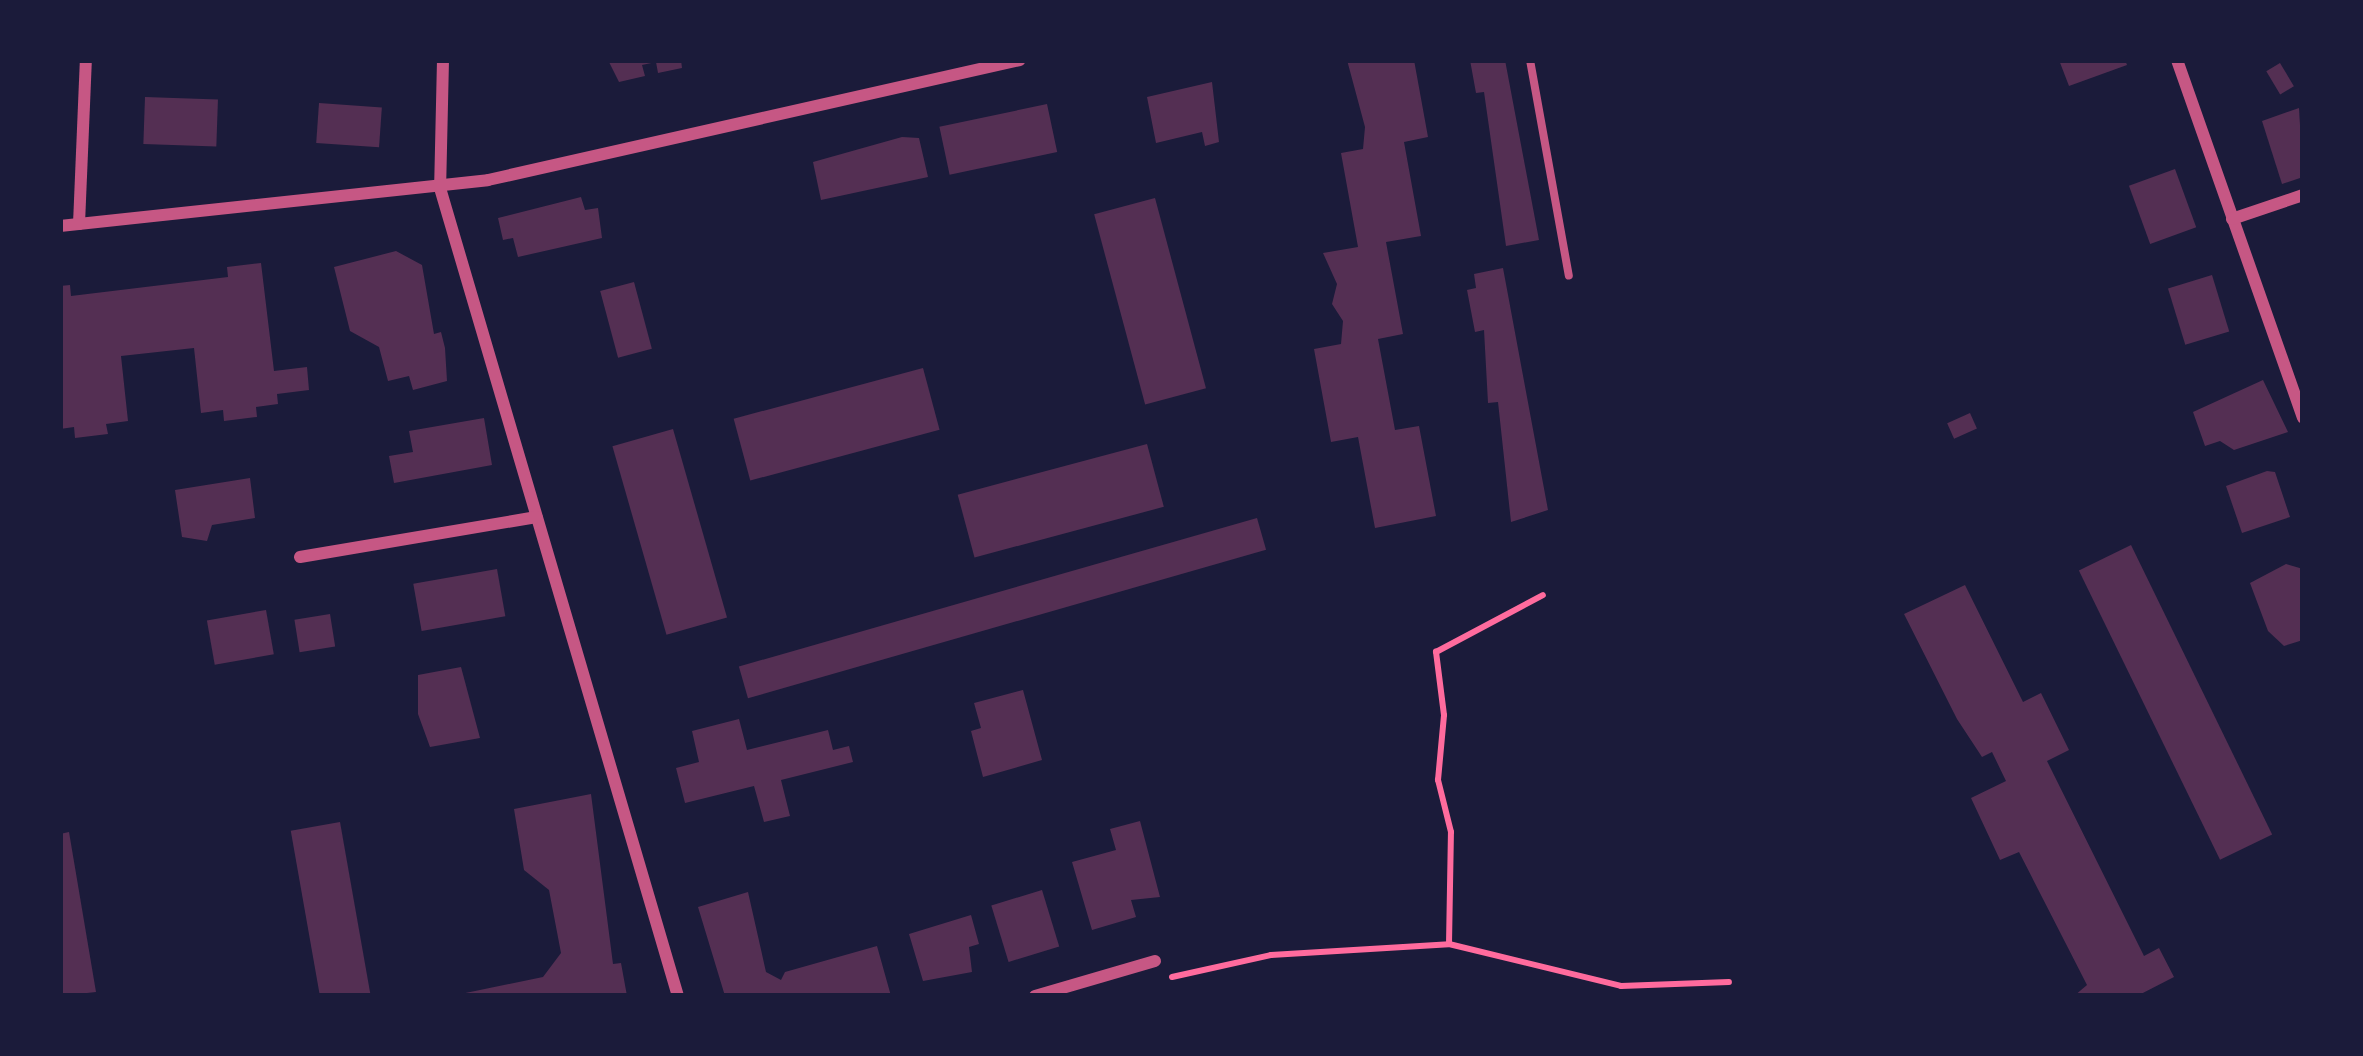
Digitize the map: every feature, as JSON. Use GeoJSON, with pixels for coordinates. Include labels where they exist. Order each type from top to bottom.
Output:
{"type":"FeatureCollection","features":[{"type":"Feature","properties":{"kind":"street"},"geometry":{"type":"LineString","coordinates":[[79,224],[86,60]]}},
{"type":"Feature","properties":{"kind":"street"},"geometry":{"type":"LineString","coordinates":[[443,60],[440,188],[678,996]]}},
{"type":"Feature","properties":{"kind":"street"},"geometry":{"type":"LineString","coordinates":[[60,226],[440,188],[1020,60]]}},
{"type":"Feature","properties":{"kind":"street"},"geometry":{"type":"LineString","coordinates":[[2177,60],[2303,417]]}},
{"type":"Feature","properties":{"kind":"street"},"geometry":{"type":"LineString","coordinates":[[2232,219],[2303,195]]}},
{"type":"Feature","properties":{"kind":"street"},"geometry":{"type":"LineString","coordinates":[[300,557],[537,517]]}},
{"type":"Feature","properties":{"kind":"street"},"geometry":{"type":"LineString","coordinates":[[1035,996],[1155,961]]}},
{"type":"Feature","properties":{"kind":"lane"},"geometry":{"type":"LineString","coordinates":[[1530,60],[1569,276]]}},
{"type":"Feature","properties":{"kind":"path"},"geometry":{"type":"LineString","coordinates":[[1449,944],[1452,866],[1438,780],[1444,715],[1436,652],[1544,596]]}},
{"type":"Feature","properties":{"kind":"path"},"geometry":{"type":"LineString","coordinates":[[1138,966],[1155,981],[1271,955],[1449,944],[1621,986],[1729,982]]}},
{"type":"Feature","properties":{"kind":"building"},"geometry":{"type":"Polygon","coordinates":[[[608,60],[681,60],[682,68],[658,73],[656,62],[642,65],[645,76],[619,82],[608,60]]]}},
{"type":"Feature","properties":{"kind":"building"},"geometry":{"type":"Polygon","coordinates":[[[1347,60],[1414,60],[1428,137],[1404,142],[1421,236],[1386,242],[1403,334],[1378,339],[1395,430],[1419,426],[1436,516],[1375,528],[1358,437],[1331,442],[1314,349],[1341,344],[1343,321],[1332,304],[1337,284],[1323,253],[1358,247],[1341,153],[1363,149],[1365,127],[1347,60]]]}},
{"type":"Feature","properties":{"kind":"building"},"geometry":{"type":"Polygon","coordinates":[[[1470,60],[1505,60],[1539,240],[1506,246],[1484,92],[1476,93],[1470,60]]]}},
{"type":"Feature","properties":{"kind":"building"},"geometry":{"type":"Polygon","coordinates":[[[2059,60],[2125,60],[2127,65],[2069,86],[2059,60]]]}},
{"type":"Feature","properties":{"kind":"building"},"geometry":{"type":"Polygon","coordinates":[[[2280,63],[2294,86],[2280,94],[2266,71],[2280,63]]]}},
{"type":"Feature","properties":{"kind":"building"},"geometry":{"type":"Polygon","coordinates":[[[1212,82],[1219,142],[1205,146],[1202,132],[1156,143],[1147,97],[1212,82]]]}},
{"type":"Feature","properties":{"kind":"building"},"geometry":{"type":"Polygon","coordinates":[[[145,97],[218,100],[216,147],[143,144],[145,97]]]}},
{"type":"Feature","properties":{"kind":"building"},"geometry":{"type":"Polygon","coordinates":[[[319,103],[382,107],[379,147],[316,143],[319,103]]]}},
{"type":"Feature","properties":{"kind":"building"},"geometry":{"type":"Polygon","coordinates":[[[1047,104],[1057,152],[950,175],[939,127],[1047,104]]]}},
{"type":"Feature","properties":{"kind":"building"},"geometry":{"type":"Polygon","coordinates":[[[2299,108],[2303,177],[2282,184],[2262,121],[2299,108]]]}},
{"type":"Feature","properties":{"kind":"building"},"geometry":{"type":"Polygon","coordinates":[[[902,137],[919,138],[928,177],[821,200],[813,162],[902,137]]]}},
{"type":"Feature","properties":{"kind":"building"},"geometry":{"type":"Polygon","coordinates":[[[2175,169],[2196,227],[2150,244],[2129,186],[2175,169]]]}},
{"type":"Feature","properties":{"kind":"building"},"geometry":{"type":"Polygon","coordinates":[[[581,197],[585,210],[598,208],[602,238],[518,257],[513,238],[503,240],[498,218],[581,197]]]}},
{"type":"Feature","properties":{"kind":"building"},"geometry":{"type":"Polygon","coordinates":[[[1155,198],[1206,388],[1145,405],[1094,214],[1155,198]]]}},
{"type":"Feature","properties":{"kind":"building"},"geometry":{"type":"Polygon","coordinates":[[[396,251],[422,265],[434,334],[441,332],[445,348],[447,381],[413,390],[409,376],[388,381],[379,347],[350,331],[334,267],[396,251]]]}},
{"type":"Feature","properties":{"kind":"building"},"geometry":{"type":"Polygon","coordinates":[[[261,263],[274,371],[307,367],[309,390],[277,394],[278,404],[256,407],[257,417],[224,421],[223,410],[201,413],[194,348],[121,356],[128,421],[106,424],[108,434],[75,438],[74,427],[60,429],[60,286],[70,285],[71,296],[228,277],[227,267],[261,263]]]}},
{"type":"Feature","properties":{"kind":"building"},"geometry":{"type":"Polygon","coordinates":[[[1503,268],[1548,510],[1511,522],[1498,402],[1488,403],[1484,330],[1475,332],[1467,290],[1476,288],[1474,274],[1503,268]]]}},
{"type":"Feature","properties":{"kind":"building"},"geometry":{"type":"Polygon","coordinates":[[[2212,275],[2229,331],[2185,345],[2168,288],[2212,275]]]}},
{"type":"Feature","properties":{"kind":"building"},"geometry":{"type":"Polygon","coordinates":[[[634,282],[652,349],[618,358],[600,291],[634,282]]]}},
{"type":"Feature","properties":{"kind":"building"},"geometry":{"type":"Polygon","coordinates":[[[923,368],[940,430],[750,481],[734,419],[923,368]]]}},
{"type":"Feature","properties":{"kind":"building"},"geometry":{"type":"Polygon","coordinates":[[[2263,380],[2288,432],[2234,450],[2220,441],[2205,446],[2193,412],[2263,380]]]}},
{"type":"Feature","properties":{"kind":"building"},"geometry":{"type":"Polygon","coordinates":[[[1970,413],[1977,429],[1954,439],[1947,423],[1970,413]]]}},
{"type":"Feature","properties":{"kind":"building"},"geometry":{"type":"Polygon","coordinates":[[[484,418],[492,465],[394,483],[389,456],[413,452],[409,431],[484,418]]]}},
{"type":"Feature","properties":{"kind":"building"},"geometry":{"type":"Polygon","coordinates":[[[673,429],[727,617],[666,635],[612,446],[673,429]]]}},
{"type":"Feature","properties":{"kind":"building"},"geometry":{"type":"Polygon","coordinates":[[[1147,444],[1164,507],[975,558],[958,495],[1147,444]]]}},
{"type":"Feature","properties":{"kind":"building"},"geometry":{"type":"Polygon","coordinates":[[[2275,472],[2290,517],[2242,533],[2226,486],[2275,472]]]}},
{"type":"Feature","properties":{"kind":"building"},"geometry":{"type":"Polygon","coordinates":[[[250,478],[255,518],[212,525],[207,541],[182,537],[175,490],[250,478]]]}},
{"type":"Feature","properties":{"kind":"building"},"geometry":{"type":"Polygon","coordinates":[[[1257,518],[1266,550],[748,698],[739,667],[1257,518]]]}},
{"type":"Feature","properties":{"kind":"building"},"geometry":{"type":"Polygon","coordinates":[[[2131,545],[2272,834],[2220,860],[2079,570],[2131,545]]]}},
{"type":"Feature","properties":{"kind":"building"},"geometry":{"type":"Polygon","coordinates":[[[2286,564],[2303,569],[2303,640],[2284,646],[2268,631],[2250,583],[2286,564]]]}},
{"type":"Feature","properties":{"kind":"building"},"geometry":{"type":"Polygon","coordinates":[[[497,569],[505,616],[422,631],[413,584],[497,569]]]}},
{"type":"Feature","properties":{"kind":"building"},"geometry":{"type":"Polygon","coordinates":[[[1965,585],[2023,702],[2041,693],[2069,750],[2047,761],[2144,956],[2159,948],[2174,977],[2137,996],[2074,996],[2087,985],[2019,852],[2000,860],[1971,798],[2006,781],[1992,752],[1982,757],[1957,719],[1904,614],[1965,585]]]}},
{"type":"Feature","properties":{"kind":"building"},"geometry":{"type":"Polygon","coordinates":[[[266,610],[274,654],[215,665],[207,620],[266,610]]]}},
{"type":"Feature","properties":{"kind":"building"},"geometry":{"type":"Polygon","coordinates":[[[330,614],[335,647],[300,652],[294,620],[330,614]]]}},
{"type":"Feature","properties":{"kind":"building"},"geometry":{"type":"Polygon","coordinates":[[[461,667],[480,738],[430,747],[418,714],[418,675],[461,667]]]}},
{"type":"Feature","properties":{"kind":"building"},"geometry":{"type":"Polygon","coordinates":[[[1023,690],[1042,760],[983,777],[971,731],[981,728],[974,703],[1023,690]]]}},
{"type":"Feature","properties":{"kind":"building"},"geometry":{"type":"Polygon","coordinates":[[[739,719],[747,750],[828,730],[833,750],[849,746],[853,762],[781,780],[790,816],[764,822],[754,786],[685,803],[676,768],[699,762],[692,731],[739,719]]]}},
{"type":"Feature","properties":{"kind":"building"},"geometry":{"type":"Polygon","coordinates":[[[591,794],[613,964],[621,963],[627,996],[451,996],[543,977],[561,953],[549,890],[524,870],[514,809],[591,794]]]}},
{"type":"Feature","properties":{"kind":"building"},"geometry":{"type":"Polygon","coordinates":[[[1140,821],[1160,897],[1131,900],[1136,917],[1092,930],[1072,862],[1116,850],[1110,829],[1140,821]]]}},
{"type":"Feature","properties":{"kind":"building"},"geometry":{"type":"Polygon","coordinates":[[[340,822],[371,996],[320,996],[291,831],[340,822]]]}},
{"type":"Feature","properties":{"kind":"building"},"geometry":{"type":"Polygon","coordinates":[[[69,832],[96,992],[60,996],[60,834],[69,832]]]}},
{"type":"Feature","properties":{"kind":"building"},"geometry":{"type":"Polygon","coordinates":[[[1042,890],[1059,946],[1009,962],[991,905],[1042,890]]]}},
{"type":"Feature","properties":{"kind":"building"},"geometry":{"type":"Polygon","coordinates":[[[748,892],[766,972],[781,980],[785,972],[877,946],[891,996],[725,996],[698,907],[748,892]]]}},
{"type":"Feature","properties":{"kind":"building"},"geometry":{"type":"Polygon","coordinates":[[[971,915],[979,944],[969,947],[972,972],[923,981],[909,934],[971,915]]]}}]}
